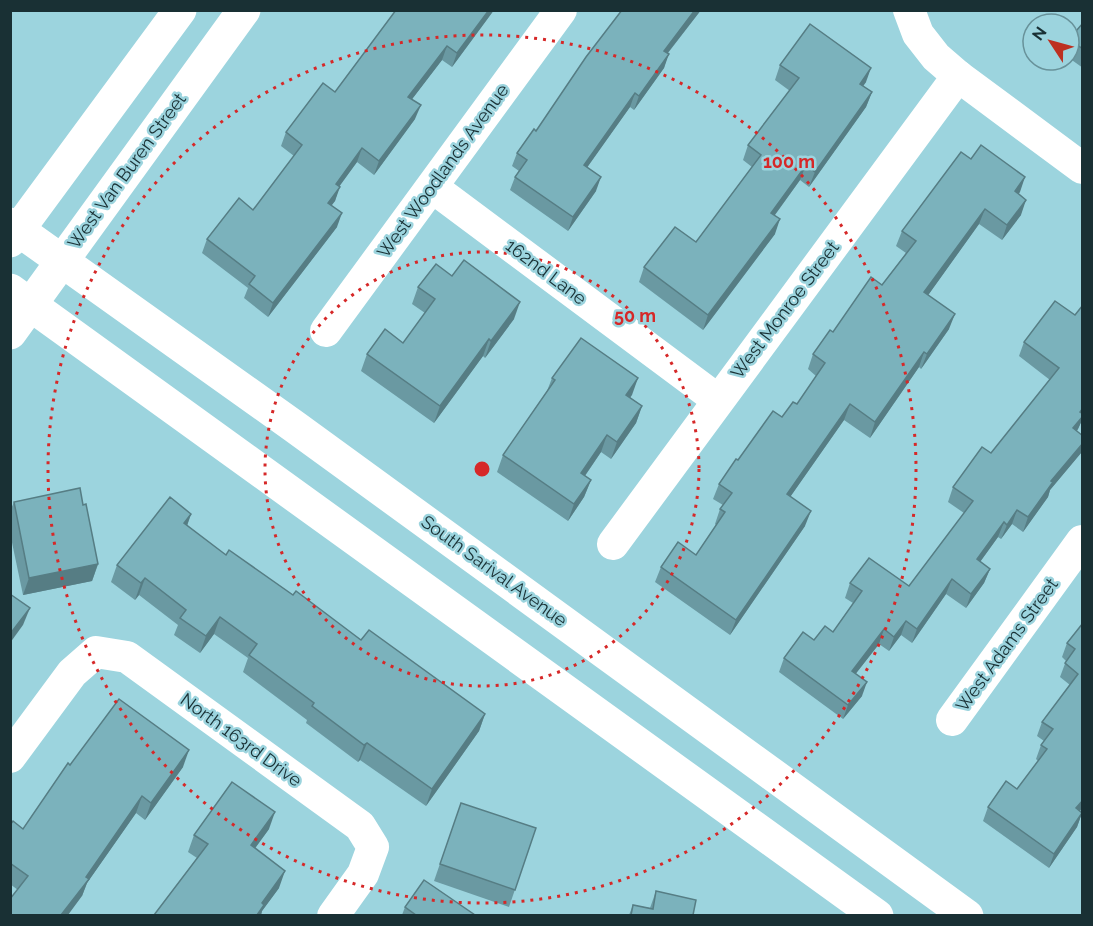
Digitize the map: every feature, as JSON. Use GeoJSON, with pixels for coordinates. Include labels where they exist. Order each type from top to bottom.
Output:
{"type":"FeatureCollection","features":[{"type":"Feature","properties":{"kind":"main road"},"geometry":{"type":"LineString","coordinates":[[13,232],[180,10]]}},
{"type":"Feature","properties":{"kind":"main road","name":"West Van Buren Street"},"geometry":{"type":"LineString","coordinates":[[10,333],[21,297],[62,261],[244,10]]}},
{"type":"Feature","properties":{"kind":"main road","name":"South Sarival Avenue"},"geometry":{"type":"LineString","coordinates":[[13,232],[62,261],[305,434],[967,915]]}},
{"type":"Feature","properties":{"kind":"main road"},"geometry":{"type":"LineString","coordinates":[[21,297],[877,915]]}},
{"type":"Feature","properties":{"kind":"street","name":"West Woodlands Avenue"},"geometry":{"type":"LineString","coordinates":[[326,332],[561,10]]}},
{"type":"Feature","properties":{"kind":"street"},"geometry":{"type":"LineString","coordinates":[[909,10],[918,34],[936,57],[958,76],[1083,168]]}},
{"type":"Feature","properties":{"kind":"street","name":"West Monroe Street"},"geometry":{"type":"LineString","coordinates":[[613,544],[958,76]]}},
{"type":"Feature","properties":{"kind":"street","name":"162nd Lane"},"geometry":{"type":"LineString","coordinates":[[432,187],[718,400]]}},
{"type":"Feature","properties":{"kind":"street","name":"West Adams Street"},"geometry":{"type":"LineString","coordinates":[[952,720],[1083,541]]}},
{"type":"Feature","properties":{"kind":"street","name":"North 163rd Drive"},"geometry":{"type":"LineString","coordinates":[[10,757],[72,673],[96,652],[127,657],[360,826],[373,847],[363,874],[333,915]]}},
{"type":"Feature","properties":{"kind":"building"},"geometry":{"type":"Polygon","coordinates":[[[396,10],[489,10],[457,53],[447,46],[408,97],[421,105],[379,161],[362,148],[336,184],[340,187],[328,203],[342,213],[273,303],[249,284],[255,276],[207,239],[239,198],[253,210],[302,145],[286,132],[323,83],[335,92],[396,10]]]}},
{"type":"Feature","properties":{"kind":"building"},"geometry":{"type":"Polygon","coordinates":[[[622,10],[695,10],[664,51],[669,54],[639,96],[635,93],[584,165],[601,177],[573,217],[515,177],[527,160],[517,153],[534,129],[536,131],[586,57],[622,10]]]}},
{"type":"Feature","properties":{"kind":"building"},"geometry":{"type":"Polygon","coordinates":[[[1083,23],[1083,49],[1081,48],[1081,25],[1083,23]]]}},
{"type":"Feature","properties":{"kind":"building"},"geometry":{"type":"Polygon","coordinates":[[[810,24],[871,68],[860,84],[872,92],[815,172],[806,165],[771,213],[780,219],[708,315],[644,267],[675,227],[696,242],[761,155],[748,145],[799,78],[780,65],[810,24]]]}},
{"type":"Feature","properties":{"kind":"building"},"geometry":{"type":"Polygon","coordinates":[[[981,145],[1025,177],[1015,191],[1026,200],[1007,225],[985,209],[924,292],[955,314],[927,354],[924,352],[875,422],[850,404],[787,494],[811,511],[736,620],[661,567],[678,542],[696,555],[725,512],[720,509],[732,493],[719,484],[736,459],[738,460],[773,411],[782,417],[793,402],[797,404],[825,363],[813,354],[830,330],[833,332],[871,277],[882,285],[916,241],[902,231],[961,152],[971,159],[981,145]]]}},
{"type":"Feature","properties":{"kind":"building"},"geometry":{"type":"Polygon","coordinates":[[[464,260],[520,302],[491,341],[489,339],[440,406],[367,354],[385,329],[403,343],[435,299],[418,287],[436,264],[452,276],[464,260]]]}},
{"type":"Feature","properties":{"kind":"building"},"geometry":{"type":"Polygon","coordinates":[[[1055,301],[1075,315],[1083,305],[1083,408],[1080,412],[1083,416],[1073,428],[1083,436],[1083,443],[1051,481],[1053,482],[1028,517],[1017,510],[1007,525],[1004,522],[977,559],[990,569],[971,594],[952,579],[917,629],[906,621],[894,637],[884,629],[852,671],[867,682],[848,705],[784,658],[803,632],[814,640],[825,626],[833,632],[862,591],[850,583],[869,558],[909,586],[973,501],[953,487],[982,447],[991,453],[1059,368],[1024,342],[1055,301]]]}},
{"type":"Feature","properties":{"kind":"building"},"geometry":{"type":"Polygon","coordinates":[[[581,338],[638,378],[626,395],[642,406],[617,442],[607,435],[581,473],[591,480],[574,504],[503,455],[555,380],[552,378],[581,338]]]}},
{"type":"Feature","properties":{"kind":"building"},"geometry":{"type":"Polygon","coordinates":[[[80,488],[83,505],[86,504],[98,564],[29,578],[14,502],[80,488]]]}},
{"type":"Feature","properties":{"kind":"building"},"geometry":{"type":"Polygon","coordinates":[[[170,497],[191,514],[184,523],[226,555],[229,550],[293,595],[296,591],[361,640],[369,630],[485,714],[432,789],[367,743],[364,745],[312,706],[314,703],[249,655],[257,644],[220,617],[206,636],[180,618],[186,610],[145,578],[141,583],[117,565],[170,497]]]}},
{"type":"Feature","properties":{"kind":"building"},"geometry":{"type":"Polygon","coordinates":[[[10,594],[30,608],[10,634],[10,594]]]}},
{"type":"Feature","properties":{"kind":"building"},"geometry":{"type":"Polygon","coordinates":[[[1083,623],[1083,800],[1076,808],[1082,813],[1054,854],[988,807],[1006,781],[1017,789],[1047,749],[1041,745],[1053,729],[1042,722],[1078,674],[1065,663],[1075,649],[1067,643],[1083,623]]]}},
{"type":"Feature","properties":{"kind":"building"},"geometry":{"type":"Polygon","coordinates":[[[119,699],[189,750],[151,803],[142,796],[86,877],[89,879],[61,915],[10,915],[10,899],[28,876],[10,863],[10,825],[13,821],[23,829],[68,763],[70,765],[119,699]]]}},
{"type":"Feature","properties":{"kind":"building"},"geometry":{"type":"Polygon","coordinates":[[[232,782],[275,812],[251,845],[285,871],[262,903],[264,905],[257,915],[154,915],[208,844],[194,835],[232,782]]]}},
{"type":"Feature","properties":{"kind":"building"},"geometry":{"type":"Polygon","coordinates":[[[461,803],[536,828],[515,890],[440,864],[461,803]]]}},
{"type":"Feature","properties":{"kind":"building"},"geometry":{"type":"Polygon","coordinates":[[[424,880],[475,915],[416,915],[405,907],[424,880]]]}},
{"type":"Feature","properties":{"kind":"building"},"geometry":{"type":"Polygon","coordinates":[[[656,891],[696,900],[693,915],[631,915],[633,905],[653,909],[656,891]]]}}]}
